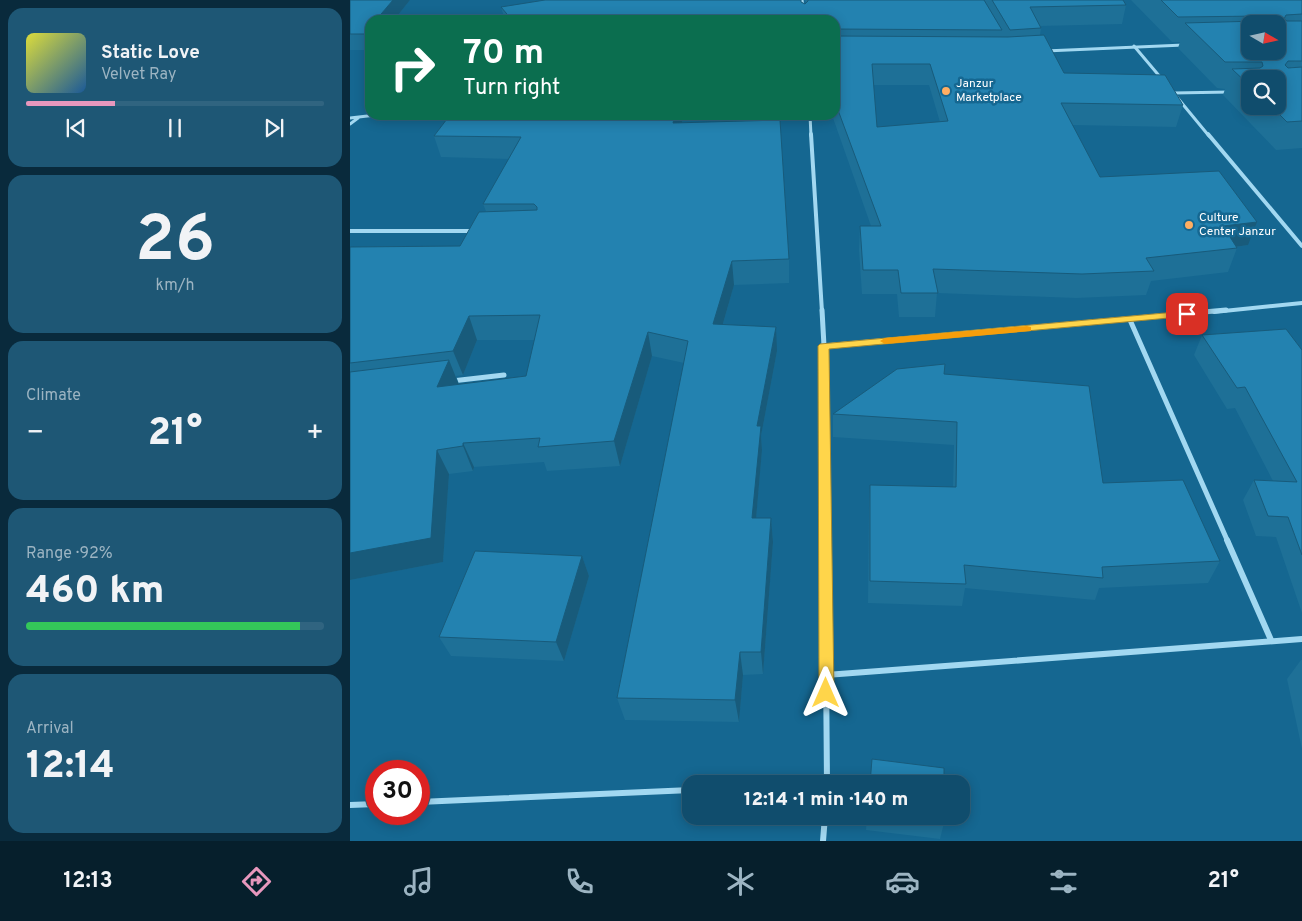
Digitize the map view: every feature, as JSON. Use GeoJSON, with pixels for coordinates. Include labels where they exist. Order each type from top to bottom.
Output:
{"type":"FeatureCollection","features":[{"type":"Feature","properties":{"kind":"street"},"geometry":{"type":"LineString","coordinates":[[802,0],[804,15]]}},
{"type":"Feature","properties":{"kind":"street"},"geometry":{"type":"LineString","coordinates":[[1045,51],[1192,45]]}},
{"type":"Feature","properties":{"kind":"street"},"geometry":{"type":"LineString","coordinates":[[1134,46],[1162,79]]}},
{"type":"Feature","properties":{"kind":"street"},"geometry":{"type":"LineString","coordinates":[[1168,86],[1302,246]]}},
{"type":"Feature","properties":{"kind":"street"},"geometry":{"type":"LineString","coordinates":[[1173,93],[1231,92]]}},
{"type":"Feature","properties":{"kind":"street"},"geometry":{"type":"LineString","coordinates":[[350,118],[365,117]]}},
{"type":"Feature","properties":{"kind":"street"},"geometry":{"type":"LineString","coordinates":[[350,124],[358,118]]}},
{"type":"Feature","properties":{"kind":"street"},"geometry":{"type":"LineString","coordinates":[[810,120],[824,346],[827,775]]}},
{"type":"Feature","properties":{"kind":"street"},"geometry":{"type":"LineString","coordinates":[[350,231],[480,231]]}},
{"type":"Feature","properties":{"kind":"street"},"geometry":{"type":"LineString","coordinates":[[824,346],[1130,320],[1302,303]]}},
{"type":"Feature","properties":{"kind":"street"},"geometry":{"type":"LineString","coordinates":[[1130,320],[1272,640]]}},
{"type":"Feature","properties":{"kind":"street"},"geometry":{"type":"LineString","coordinates":[[446,382],[504,375]]}},
{"type":"Feature","properties":{"kind":"street"},"geometry":{"type":"LineString","coordinates":[[826,675],[1302,639]]}},
{"type":"Feature","properties":{"kind":"street"},"geometry":{"type":"LineString","coordinates":[[430,802],[682,790]]}},
{"type":"Feature","properties":{"kind":"street"},"geometry":{"type":"LineString","coordinates":[[350,805],[365,804]]}},
{"type":"Feature","properties":{"kind":"street"},"geometry":{"type":"LineString","coordinates":[[823,841],[824,825]]}},
{"type":"Feature","properties":{"kind":"building"},"geometry":{"type":"Polygon","coordinates":[[[350,0],[393,0],[380,15],[365,15],[365,34],[350,34],[350,0]]]}},
{"type":"Feature","properties":{"kind":"building"},"geometry":{"type":"Polygon","coordinates":[[[545,0],[801,0],[805,4],[808,0],[984,0],[1002,30],[840,29],[840,15],[508,15],[501,7],[545,0]]]}},
{"type":"Feature","properties":{"kind":"building"},"geometry":{"type":"Polygon","coordinates":[[[992,0],[1123,0],[1126,5],[1030,7],[1041,28],[1010,30],[992,0]]]}},
{"type":"Feature","properties":{"kind":"building"},"geometry":{"type":"Polygon","coordinates":[[[1161,0],[1302,0],[1302,14],[1178,17],[1161,0]]]}},
{"type":"Feature","properties":{"kind":"building"},"geometry":{"type":"Polygon","coordinates":[[[1286,20],[1302,21],[1302,61],[1288,61],[1285,65],[1288,68],[1302,67],[1302,121],[1287,122],[1280,115],[1286,115],[1286,70],[1241,70],[1241,78],[1232,69],[1260,68],[1263,66],[1262,62],[1225,62],[1185,23],[1241,21],[1241,60],[1286,60],[1286,20]]]}},
{"type":"Feature","properties":{"kind":"building"},"geometry":{"type":"Polygon","coordinates":[[[1044,35],[1064,73],[1165,75],[1183,105],[1061,103],[1100,177],[1219,171],[1257,222],[1223,226],[1237,248],[1146,258],[1154,271],[1082,274],[933,269],[938,293],[901,293],[898,270],[863,270],[860,226],[881,226],[840,115],[840,36],[1008,37],[1044,35]],[[872,64],[877,127],[948,121],[930,64],[872,64]]]}},
{"type":"Feature","properties":{"kind":"building"},"geometry":{"type":"Polygon","coordinates":[[[446,120],[674,120],[673,123],[780,120],[789,259],[732,261],[713,324],[776,327],[757,426],[761,426],[752,518],[771,518],[761,652],[740,652],[735,700],[617,698],[688,341],[648,332],[614,441],[538,447],[540,438],[463,443],[463,446],[437,450],[431,538],[350,553],[350,372],[449,360],[437,387],[526,376],[540,315],[469,316],[453,351],[350,363],[350,247],[460,246],[479,212],[537,210],[534,204],[483,204],[521,137],[434,136],[446,120]]]}},
{"type":"Feature","properties":{"kind":"building"},"geometry":{"type":"Polygon","coordinates":[[[1286,329],[1302,350],[1302,555],[1288,517],[1268,516],[1254,480],[1297,482],[1245,387],[1237,388],[1202,335],[1286,329]]]}},
{"type":"Feature","properties":{"kind":"building"},"geometry":{"type":"Polygon","coordinates":[[[945,364],[944,374],[1089,386],[1103,483],[1183,480],[1220,561],[1102,567],[1103,578],[964,565],[966,584],[870,581],[870,485],[956,487],[957,422],[833,414],[897,369],[945,364]]]}},
{"type":"Feature","properties":{"kind":"building"},"geometry":{"type":"Polygon","coordinates":[[[475,551],[582,556],[556,642],[439,637],[475,551]]]}},
{"type":"Feature","properties":{"kind":"building"},"geometry":{"type":"Polygon","coordinates":[[[872,759],[944,768],[944,775],[871,775],[872,759]]]}},
{"type":"Feature","properties":{"kind":"slow traffic"},"geometry":{"type":"LineString","coordinates":[[885,341],[1027,329]]}},
{"type":"Feature","properties":{"kind":"place","name":"Janzur Marketplace"},"geometry":{"type":"Point","coordinates":[946,91]}},
{"type":"Feature","properties":{"kind":"place","name":"Culture Center Janzur"},"geometry":{"type":"Point","coordinates":[1189,225]}},
{"type":"Feature","properties":{"kind":"route"},"geometry":{"type":"LineString","coordinates":[[826,693],[824,346],[1187,314]]}}]}
